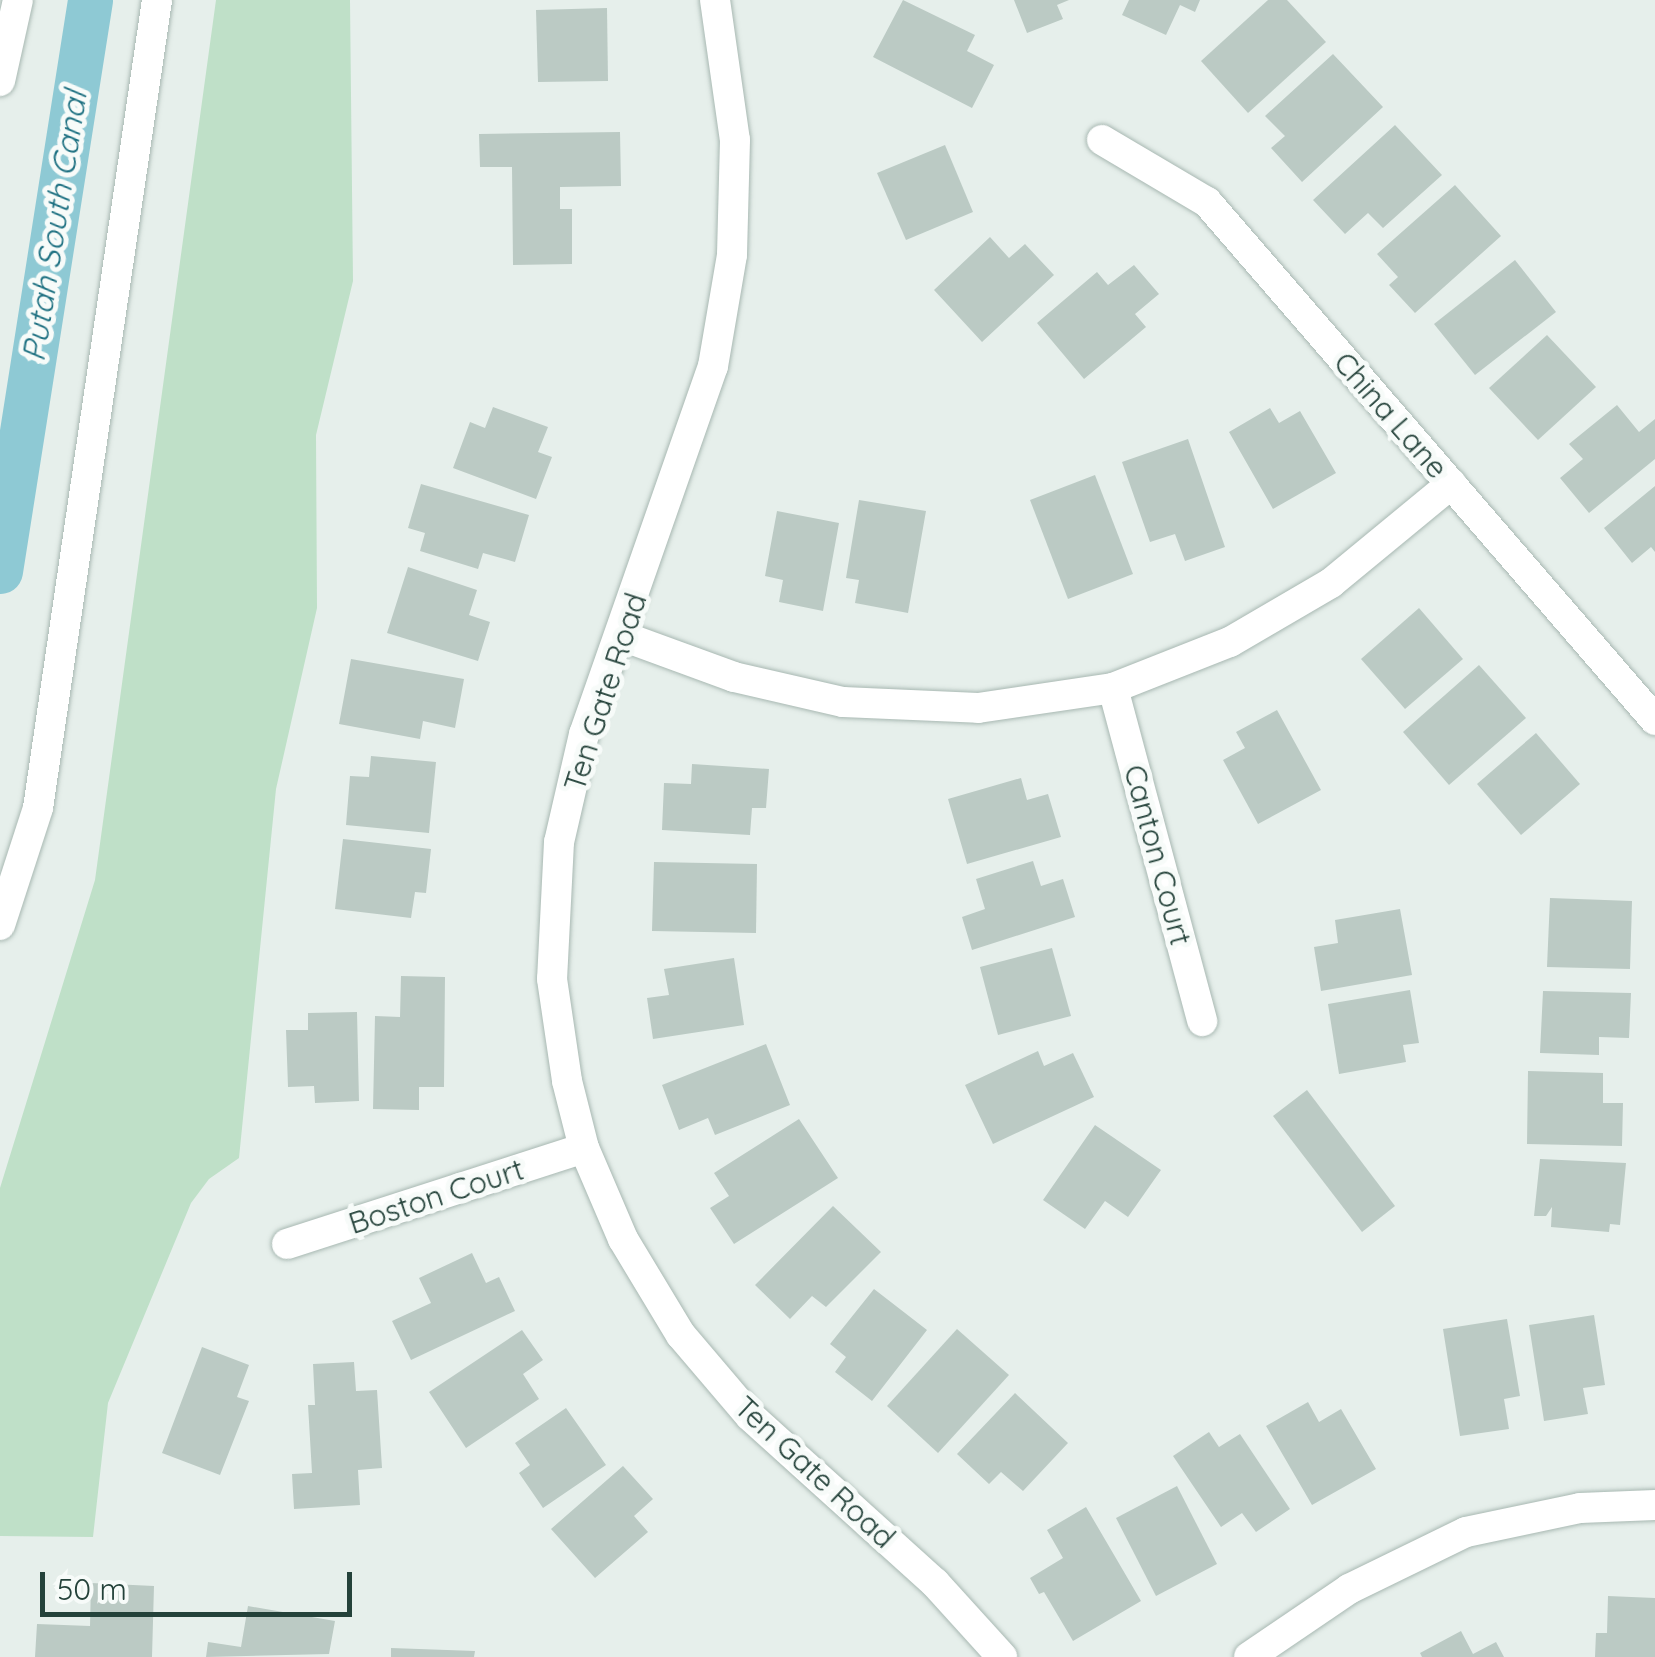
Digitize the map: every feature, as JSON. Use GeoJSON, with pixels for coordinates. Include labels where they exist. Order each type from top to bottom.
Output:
{"type":"FeatureCollection","features":[{"type":"Feature","properties":{"kind":"street"},"geometry":{"type":"LineString","coordinates":[[0,81],[18,0]]}},
{"type":"Feature","properties":{"kind":"street"},"geometry":{"type":"LineString","coordinates":[[0,925],[38,808],[157,0]]}},
{"type":"Feature","properties":{"kind":"street","name":"Ten Gate Road"},"geometry":{"type":"LineString","coordinates":[[716,0],[735,140],[732,255],[713,366],[622,636],[584,734],[559,842],[552,979],[567,1081],[584,1148],[623,1238],[693,1348],[750,1416],[935,1583],[1002,1657]]}},
{"type":"Feature","properties":{"kind":"street","name":"China Lane"},"geometry":{"type":"LineString","coordinates":[[1102,140],[1207,202],[1655,720]]}},
{"type":"Feature","properties":{"kind":"street"},"geometry":{"type":"LineString","coordinates":[[622,636],[734,677],[843,702],[978,708],[1113,688],[1230,642],[1331,584],[1451,484]]}},
{"type":"Feature","properties":{"kind":"street","name":"Canton Court"},"geometry":{"type":"LineString","coordinates":[[1113,688],[1202,1021]]}},
{"type":"Feature","properties":{"kind":"street","name":"Boston Court"},"geometry":{"type":"LineString","coordinates":[[287,1244],[584,1148]]}},
{"type":"Feature","properties":{"kind":"street"},"geometry":{"type":"LineString","coordinates":[[1249,1657],[1349,1590],[1466,1532],[1580,1508],[1655,1504]]}},
{"type":"Feature","properties":{"kind":"green space"},"geometry":{"type":"Polygon","coordinates":[[[216,0],[350,0],[353,281],[316,435],[317,608],[276,789],[239,1158],[209,1179],[191,1203],[108,1403],[93,1537],[0,1536],[0,1188],[95,880],[216,0]]]}},
{"type":"Feature","properties":{"kind":"building"},"geometry":{"type":"Polygon","coordinates":[[[903,0],[975,35],[967,51],[994,65],[972,108],[873,57],[903,0]]]}},
{"type":"Feature","properties":{"kind":"building"},"geometry":{"type":"Polygon","coordinates":[[[1014,0],[1069,0],[1057,5],[1063,19],[1027,33],[1014,0]]]}},
{"type":"Feature","properties":{"kind":"building"},"geometry":{"type":"Polygon","coordinates":[[[1129,0],[1200,0],[1195,12],[1180,5],[1166,35],[1122,15],[1129,0]]]}},
{"type":"Feature","properties":{"kind":"building"},"geometry":{"type":"Polygon","coordinates":[[[1268,0],[1287,0],[1326,42],[1248,113],[1201,61],[1268,0]]]}},
{"type":"Feature","properties":{"kind":"building"},"geometry":{"type":"Polygon","coordinates":[[[607,8],[608,81],[538,82],[536,10],[607,8]]]}},
{"type":"Feature","properties":{"kind":"building"},"geometry":{"type":"Polygon","coordinates":[[[1333,54],[1383,107],[1302,182],[1271,148],[1285,136],[1265,116],[1333,54]]]}},
{"type":"Feature","properties":{"kind":"building"},"geometry":{"type":"Polygon","coordinates":[[[1395,125],[1442,175],[1383,228],[1368,213],[1345,234],[1313,200],[1395,125]]]}},
{"type":"Feature","properties":{"kind":"building"},"geometry":{"type":"Polygon","coordinates":[[[620,132],[621,186],[560,187],[560,209],[572,209],[572,264],[513,265],[512,167],[480,167],[479,134],[620,132]]]}},
{"type":"Feature","properties":{"kind":"building"},"geometry":{"type":"Polygon","coordinates":[[[945,145],[973,212],[906,240],[877,173],[945,145]]]}},
{"type":"Feature","properties":{"kind":"building"},"geometry":{"type":"Polygon","coordinates":[[[1455,185],[1501,236],[1415,313],[1389,285],[1398,277],[1377,254],[1455,185]]]}},
{"type":"Feature","properties":{"kind":"building"},"geometry":{"type":"Polygon","coordinates":[[[990,237],[1009,258],[1025,244],[1054,275],[982,342],[934,290],[990,237]]]}},
{"type":"Feature","properties":{"kind":"building"},"geometry":{"type":"Polygon","coordinates":[[[1515,260],[1556,312],[1475,375],[1434,324],[1515,260]]]}},
{"type":"Feature","properties":{"kind":"building"},"geometry":{"type":"Polygon","coordinates":[[[1134,265],[1159,294],[1135,314],[1146,327],[1084,379],[1037,323],[1097,272],[1108,285],[1134,265]]]}},
{"type":"Feature","properties":{"kind":"building"},"geometry":{"type":"Polygon","coordinates":[[[1547,335],[1596,387],[1538,440],[1489,388],[1547,335]]]}},
{"type":"Feature","properties":{"kind":"building"},"geometry":{"type":"Polygon","coordinates":[[[1617,405],[1639,432],[1655,419],[1655,459],[1589,513],[1560,478],[1583,459],[1569,444],[1617,405]]]}},
{"type":"Feature","properties":{"kind":"building"},"geometry":{"type":"Polygon","coordinates":[[[493,407],[548,427],[538,452],[552,457],[536,499],[453,468],[470,422],[485,428],[493,407]]]}},
{"type":"Feature","properties":{"kind":"building"},"geometry":{"type":"Polygon","coordinates":[[[1270,408],[1279,423],[1300,411],[1336,473],[1273,509],[1229,432],[1270,408]]]}},
{"type":"Feature","properties":{"kind":"building"},"geometry":{"type":"Polygon","coordinates":[[[1188,439],[1225,547],[1185,561],[1175,534],[1150,542],[1122,462],[1188,439]]]}},
{"type":"Feature","properties":{"kind":"building"},"geometry":{"type":"Polygon","coordinates":[[[1095,475],[1133,574],[1068,599],[1030,500],[1095,475]]]}},
{"type":"Feature","properties":{"kind":"building"},"geometry":{"type":"Polygon","coordinates":[[[421,484],[529,515],[515,562],[483,553],[478,569],[420,551],[425,533],[408,528],[421,484]]]}},
{"type":"Feature","properties":{"kind":"building"},"geometry":{"type":"Polygon","coordinates":[[[1655,486],[1655,552],[1651,547],[1632,563],[1604,528],[1655,486]]]}},
{"type":"Feature","properties":{"kind":"building"},"geometry":{"type":"Polygon","coordinates":[[[859,500],[926,511],[908,613],[855,603],[859,580],[846,578],[859,500]]]}},
{"type":"Feature","properties":{"kind":"building"},"geometry":{"type":"Polygon","coordinates":[[[777,511],[839,523],[823,611],[779,602],[783,580],[765,576],[777,511]]]}},
{"type":"Feature","properties":{"kind":"building"},"geometry":{"type":"Polygon","coordinates":[[[408,567],[477,590],[469,615],[490,622],[478,661],[387,633],[408,567]]]}},
{"type":"Feature","properties":{"kind":"building"},"geometry":{"type":"Polygon","coordinates":[[[1419,608],[1463,659],[1405,709],[1361,659],[1419,608]]]}},
{"type":"Feature","properties":{"kind":"building"},"geometry":{"type":"Polygon","coordinates":[[[351,659],[464,679],[455,728],[423,721],[420,739],[339,724],[351,659]]]}},
{"type":"Feature","properties":{"kind":"building"},"geometry":{"type":"Polygon","coordinates":[[[1479,665],[1526,718],[1449,785],[1403,732],[1479,665]]]}},
{"type":"Feature","properties":{"kind":"building"},"geometry":{"type":"Polygon","coordinates":[[[1277,710],[1321,790],[1258,824],[1223,760],[1245,748],[1236,732],[1277,710]]]}},
{"type":"Feature","properties":{"kind":"building"},"geometry":{"type":"Polygon","coordinates":[[[1536,733],[1580,784],[1521,835],[1477,784],[1536,733]]]}},
{"type":"Feature","properties":{"kind":"building"},"geometry":{"type":"Polygon","coordinates":[[[371,756],[436,762],[429,833],[346,825],[350,776],[369,777],[371,756]]]}},
{"type":"Feature","properties":{"kind":"building"},"geometry":{"type":"Polygon","coordinates":[[[692,764],[769,769],[766,808],[752,808],[750,835],[662,830],[664,783],[691,784],[692,764]]]}},
{"type":"Feature","properties":{"kind":"building"},"geometry":{"type":"Polygon","coordinates":[[[1021,778],[1027,800],[1048,794],[1061,837],[967,864],[948,799],[1021,778]]]}},
{"type":"Feature","properties":{"kind":"building"},"geometry":{"type":"Polygon","coordinates":[[[343,839],[431,849],[426,893],[415,892],[411,918],[335,909],[343,839]]]}},
{"type":"Feature","properties":{"kind":"building"},"geometry":{"type":"Polygon","coordinates":[[[1033,861],[1041,886],[1063,879],[1075,917],[972,950],[962,917],[985,909],[976,879],[1033,861]]]}},
{"type":"Feature","properties":{"kind":"building"},"geometry":{"type":"Polygon","coordinates":[[[654,862],[757,864],[756,933],[652,931],[654,862]]]}},
{"type":"Feature","properties":{"kind":"building"},"geometry":{"type":"Polygon","coordinates":[[[1550,898],[1632,901],[1630,969],[1547,967],[1550,898]]]}},
{"type":"Feature","properties":{"kind":"building"},"geometry":{"type":"Polygon","coordinates":[[[1400,909],[1412,975],[1321,991],[1314,947],[1338,943],[1335,920],[1400,909]]]}},
{"type":"Feature","properties":{"kind":"building"},"geometry":{"type":"Polygon","coordinates":[[[1052,948],[1071,1016],[998,1035],[980,967],[1052,948]]]}},
{"type":"Feature","properties":{"kind":"building"},"geometry":{"type":"Polygon","coordinates":[[[734,958],[744,1025],[653,1039],[647,998],[669,995],[664,969],[734,958]]]}},
{"type":"Feature","properties":{"kind":"building"},"geometry":{"type":"Polygon","coordinates":[[[401,976],[445,977],[444,1087],[419,1087],[419,1110],[373,1109],[375,1016],[400,1017],[401,976]]]}},
{"type":"Feature","properties":{"kind":"building"},"geometry":{"type":"Polygon","coordinates":[[[1410,990],[1419,1043],[1403,1045],[1406,1062],[1339,1074],[1328,1004],[1410,990]]]}},
{"type":"Feature","properties":{"kind":"building"},"geometry":{"type":"Polygon","coordinates":[[[1543,991],[1631,993],[1629,1038],[1599,1037],[1599,1055],[1540,1053],[1543,991]]]}},
{"type":"Feature","properties":{"kind":"building"},"geometry":{"type":"Polygon","coordinates":[[[357,1012],[359,1101],[315,1103],[314,1086],[288,1087],[286,1030],[308,1030],[308,1013],[357,1012]]]}},
{"type":"Feature","properties":{"kind":"building"},"geometry":{"type":"Polygon","coordinates":[[[766,1044],[790,1105],[715,1135],[708,1118],[679,1130],[662,1085],[766,1044]]]}},
{"type":"Feature","properties":{"kind":"building"},"geometry":{"type":"Polygon","coordinates":[[[1038,1051],[1044,1066],[1073,1053],[1094,1097],[993,1144],[965,1085],[1038,1051]]]}},
{"type":"Feature","properties":{"kind":"building"},"geometry":{"type":"Polygon","coordinates":[[[1528,1071],[1603,1073],[1603,1103],[1623,1103],[1622,1146],[1527,1144],[1528,1071]]]}},
{"type":"Feature","properties":{"kind":"building"},"geometry":{"type":"Polygon","coordinates":[[[1307,1090],[1395,1206],[1362,1232],[1273,1116],[1307,1090]]]}},
{"type":"Feature","properties":{"kind":"building"},"geometry":{"type":"Polygon","coordinates":[[[799,1119],[838,1178],[734,1244],[710,1208],[729,1196],[714,1173],[799,1119]]]}},
{"type":"Feature","properties":{"kind":"building"},"geometry":{"type":"Polygon","coordinates":[[[1095,1125],[1161,1170],[1128,1217],[1105,1201],[1085,1229],[1043,1200],[1095,1125]]]}},
{"type":"Feature","properties":{"kind":"building"},"geometry":{"type":"Polygon","coordinates":[[[1540,1159],[1626,1163],[1620,1225],[1610,1224],[1609,1232],[1551,1227],[1552,1207],[1546,1216],[1534,1216],[1540,1159]]]}},
{"type":"Feature","properties":{"kind":"building"},"geometry":{"type":"Polygon","coordinates":[[[833,1206],[881,1252],[826,1307],[812,1296],[790,1319],[755,1285],[833,1206]]]}},
{"type":"Feature","properties":{"kind":"building"},"geometry":{"type":"Polygon","coordinates":[[[472,1253],[486,1283],[499,1277],[515,1311],[411,1360],[392,1321],[431,1303],[419,1278],[472,1253]]]}},
{"type":"Feature","properties":{"kind":"building"},"geometry":{"type":"Polygon","coordinates":[[[874,1289],[927,1330],[872,1401],[835,1372],[846,1357],[830,1344],[874,1289]]]}},
{"type":"Feature","properties":{"kind":"building"},"geometry":{"type":"Polygon","coordinates":[[[1594,1315],[1605,1385],[1583,1388],[1588,1414],[1544,1421],[1529,1325],[1594,1315]]]}},
{"type":"Feature","properties":{"kind":"building"},"geometry":{"type":"Polygon","coordinates":[[[1507,1319],[1520,1396],[1504,1399],[1509,1429],[1460,1436],[1443,1329],[1507,1319]]]}},
{"type":"Feature","properties":{"kind":"building"},"geometry":{"type":"Polygon","coordinates":[[[957,1329],[1009,1375],[938,1453],[887,1406],[957,1329]]]}},
{"type":"Feature","properties":{"kind":"building"},"geometry":{"type":"Polygon","coordinates":[[[522,1330],[543,1360],[523,1374],[539,1399],[466,1448],[429,1392],[522,1330]]]}},
{"type":"Feature","properties":{"kind":"building"},"geometry":{"type":"Polygon","coordinates":[[[202,1347],[249,1365],[237,1397],[249,1401],[220,1475],[162,1453],[202,1347]]]}},
{"type":"Feature","properties":{"kind":"building"},"geometry":{"type":"Polygon","coordinates":[[[354,1362],[356,1391],[377,1390],[382,1468],[358,1470],[360,1505],[294,1509],[292,1474],[312,1473],[308,1405],[315,1405],[313,1364],[354,1362]]]}},
{"type":"Feature","properties":{"kind":"building"},"geometry":{"type":"Polygon","coordinates":[[[1015,1393],[1068,1443],[1023,1491],[1001,1472],[989,1484],[957,1454],[1015,1393]]]}},
{"type":"Feature","properties":{"kind":"building"},"geometry":{"type":"Polygon","coordinates":[[[1308,1402],[1319,1422],[1341,1409],[1376,1469],[1312,1505],[1266,1426],[1308,1402]]]}},
{"type":"Feature","properties":{"kind":"building"},"geometry":{"type":"Polygon","coordinates":[[[566,1408],[606,1465],[543,1508],[519,1473],[530,1465],[515,1443],[566,1408]]]}},
{"type":"Feature","properties":{"kind":"building"},"geometry":{"type":"Polygon","coordinates":[[[1209,1432],[1219,1447],[1240,1434],[1290,1509],[1256,1532],[1242,1513],[1221,1527],[1173,1456],[1209,1432]]]}},
{"type":"Feature","properties":{"kind":"building"},"geometry":{"type":"Polygon","coordinates":[[[623,1466],[653,1499],[634,1516],[648,1532],[595,1578],[551,1529],[623,1466]]]}},
{"type":"Feature","properties":{"kind":"building"},"geometry":{"type":"Polygon","coordinates":[[[1177,1486],[1217,1564],[1156,1596],[1116,1518],[1177,1486]]]}},
{"type":"Feature","properties":{"kind":"building"},"geometry":{"type":"Polygon","coordinates":[[[1086,1507],[1141,1601],[1073,1641],[1044,1592],[1039,1594],[1030,1578],[1063,1558],[1047,1530],[1086,1507]]]}},
{"type":"Feature","properties":{"kind":"building"},"geometry":{"type":"Polygon","coordinates":[[[91,1583],[154,1586],[152,1657],[35,1657],[37,1624],[90,1626],[91,1583]]]}},
{"type":"Feature","properties":{"kind":"building"},"geometry":{"type":"Polygon","coordinates":[[[1608,1596],[1655,1598],[1655,1657],[1595,1657],[1596,1633],[1607,1633],[1608,1596]]]}},
{"type":"Feature","properties":{"kind":"building"},"geometry":{"type":"Polygon","coordinates":[[[248,1606],[335,1621],[329,1654],[206,1657],[208,1642],[241,1647],[248,1606]]]}},
{"type":"Feature","properties":{"kind":"building"},"geometry":{"type":"Polygon","coordinates":[[[1461,1631],[1473,1654],[1496,1642],[1504,1657],[1422,1657],[1420,1653],[1461,1631]]]}},
{"type":"Feature","properties":{"kind":"building"},"geometry":{"type":"Polygon","coordinates":[[[391,1648],[475,1651],[474,1657],[391,1657],[391,1648]]]}},
{"type":"Feature","properties":{"kind":"waterway","name":"Putah South Canal"},"geometry":{"type":"LineString","coordinates":[[0,571],[90,0]]}}]}
